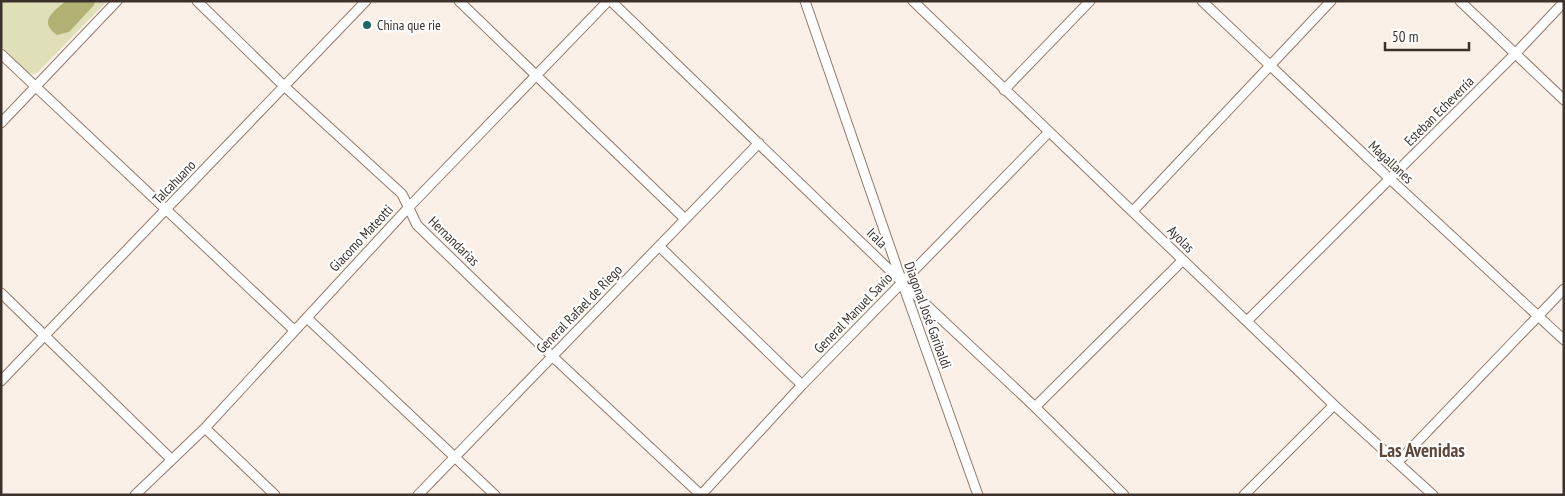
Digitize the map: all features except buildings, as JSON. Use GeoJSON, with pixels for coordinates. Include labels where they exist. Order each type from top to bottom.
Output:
{"type":"FeatureCollection","features":[{"type":"Feature","properties":{"kind":"street"},"geometry":{"type":"LineString","coordinates":[[1,123],[117,1]]}},
{"type":"Feature","properties":{"kind":"street","name":"Hernandarias"},"geometry":{"type":"LineString","coordinates":[[197,1],[284,86],[402,194],[417,225],[552,356],[701,495]]}},
{"type":"Feature","properties":{"kind":"street","name":"Talcahuano"},"geometry":{"type":"LineString","coordinates":[[1,381],[366,1]]}},
{"type":"Feature","properties":{"kind":"street"},"geometry":{"type":"LineString","coordinates":[[459,1],[686,219]]}},
{"type":"Feature","properties":{"kind":"street","name":"Giacomo Mateotti"},"geometry":{"type":"LineString","coordinates":[[135,495],[205,428],[408,207],[610,1]]}},
{"type":"Feature","properties":{"kind":"street","name":"Irala"},"geometry":{"type":"LineString","coordinates":[[610,1],[1035,407],[1124,495]]}},
{"type":"Feature","properties":{"kind":"street","name":"Diagonal José Garibaldi"},"geometry":{"type":"LineString","coordinates":[[806,1],[902,282],[978,495]]}},
{"type":"Feature","properties":{"kind":"street","name":"Ayolas"},"geometry":{"type":"LineString","coordinates":[[913,1],[1334,405],[1433,495]]}},
{"type":"Feature","properties":{"kind":"street"},"geometry":{"type":"LineString","coordinates":[[1004,90],[1090,1]]}},
{"type":"Feature","properties":{"kind":"street","name":"Magallanes"},"geometry":{"type":"LineString","coordinates":[[1202,1],[1390,180],[1564,340]]}},
{"type":"Feature","properties":{"kind":"street"},"geometry":{"type":"LineString","coordinates":[[1133,211],[1331,1]]}},
{"type":"Feature","properties":{"kind":"street"},"geometry":{"type":"LineString","coordinates":[[1460,1],[1564,100]]}},
{"type":"Feature","properties":{"kind":"street","name":"Esteban Echeverría"},"geometry":{"type":"LineString","coordinates":[[1247,321],[1516,54],[1564,2]]}},
{"type":"Feature","properties":{"kind":"street"},"geometry":{"type":"LineString","coordinates":[[1,54],[294,330]]}},
{"type":"Feature","properties":{"kind":"street","name":"General Manuel Savio"},"geometry":{"type":"LineString","coordinates":[[701,495],[802,385],[1049,132]]}},
{"type":"Feature","properties":{"kind":"street","name":"General Rafael de Riego"},"geometry":{"type":"LineString","coordinates":[[418,495],[759,143]]}},
{"type":"Feature","properties":{"kind":"street"},"geometry":{"type":"LineString","coordinates":[[660,246],[802,385]]}},
{"type":"Feature","properties":{"kind":"street"},"geometry":{"type":"LineString","coordinates":[[1035,407],[1183,260]]}},
{"type":"Feature","properties":{"kind":"street"},"geometry":{"type":"LineString","coordinates":[[1398,462],[1564,289]]}},
{"type":"Feature","properties":{"kind":"street"},"geometry":{"type":"LineString","coordinates":[[1,293],[171,459]]}},
{"type":"Feature","properties":{"kind":"street"},"geometry":{"type":"LineString","coordinates":[[307,318],[495,495]]}},
{"type":"Feature","properties":{"kind":"street"},"geometry":{"type":"LineString","coordinates":[[1244,495],[1334,405]]}},
{"type":"Feature","properties":{"kind":"street"},"geometry":{"type":"LineString","coordinates":[[205,428],[275,495]]}},
{"type":"Feature","properties":{"kind":"green space"},"geometry":{"type":"Polygon","coordinates":[[[1,1],[107,1],[37,73],[33,74],[28,73],[1,46],[1,1]]]}},
{"type":"Feature","properties":{"kind":"green space"},"geometry":{"type":"Polygon","coordinates":[[[66,1],[95,1],[94,5],[69,32],[57,35],[51,30],[48,21],[52,13],[66,1]]]}},
{"type":"Feature","properties":{"kind":"place","name":"China que rie"},"geometry":{"type":"Point","coordinates":[367,25]}},
{"type":"Feature","properties":{"kind":"district","name":"Las Avenidas"},"geometry":{"type":"Point","coordinates":[1422,450]}}]}
